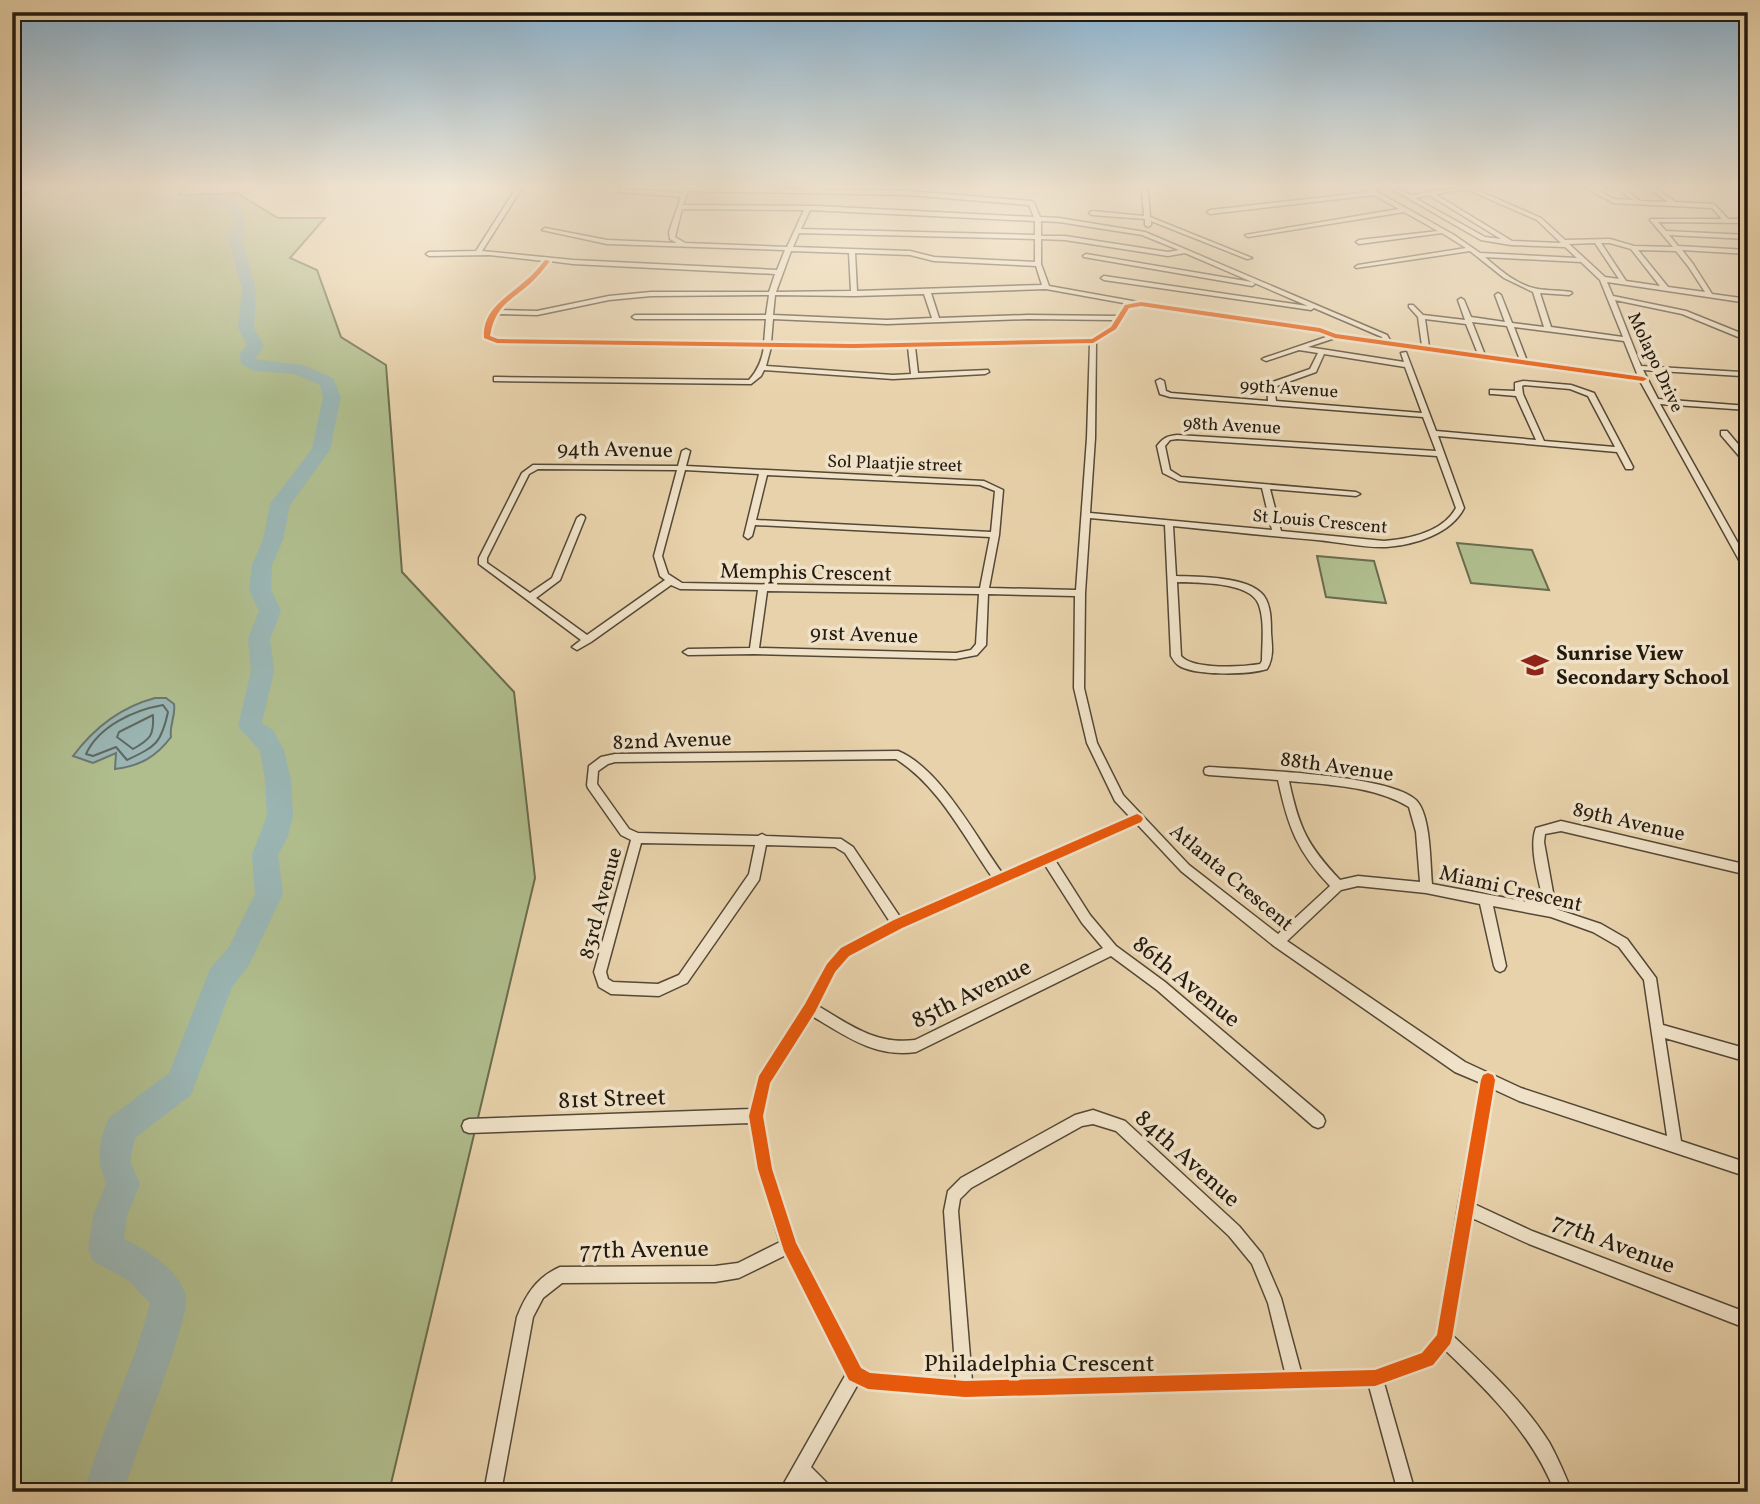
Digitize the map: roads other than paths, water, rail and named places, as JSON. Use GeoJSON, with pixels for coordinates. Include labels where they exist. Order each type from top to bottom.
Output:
{"type":"FeatureCollection","features":[{"type":"Feature","properties":{"kind":"street"},"geometry":{"type":"LineString","coordinates":[[497,255],[547,261],[780,272]]}},
{"type":"Feature","properties":{"kind":"street"},"geometry":{"type":"LineString","coordinates":[[497,379],[745,383],[755,379],[769,343],[771,295],[787,255]]}},
{"type":"Feature","properties":{"kind":"street"},"geometry":{"type":"LineString","coordinates":[[852,255],[854,294]]}},
{"type":"Feature","properties":{"kind":"street"},"geometry":{"type":"LineString","coordinates":[[901,255],[1038,264]]}},
{"type":"Feature","properties":{"kind":"street"},"geometry":{"type":"LineString","coordinates":[[1038,255],[1038,264],[1046,287]]}},
{"type":"Feature","properties":{"kind":"street"},"geometry":{"type":"LineString","coordinates":[[1196,255],[1385,336],[1388,344]]}},
{"type":"Feature","properties":{"kind":"street"},"geometry":{"type":"LineString","coordinates":[[1242,255],[1249,258]]}},
{"type":"Feature","properties":{"kind":"street"},"geometry":{"type":"LineString","coordinates":[[1358,267],[1432,255]]}},
{"type":"Feature","properties":{"kind":"street"},"geometry":{"type":"LineString","coordinates":[[1478,255],[1492,268],[1522,287],[1536,291],[1569,293]]}},
{"type":"Feature","properties":{"kind":"street"},"geometry":{"type":"LineString","coordinates":[[1482,255],[1583,260]]}},
{"type":"Feature","properties":{"kind":"street","name":"Molapo Drive"},"geometry":{"type":"LineString","coordinates":[[1578,255],[1603,279],[1643,379],[1748,569]]}},
{"type":"Feature","properties":{"kind":"street"},"geometry":{"type":"LineString","coordinates":[[1606,255],[1624,283]]}},
{"type":"Feature","properties":{"kind":"street"},"geometry":{"type":"LineString","coordinates":[[1640,255],[1666,289]]}},
{"type":"Feature","properties":{"kind":"street"},"geometry":{"type":"LineString","coordinates":[[1681,255],[1710,296]]}},
{"type":"Feature","properties":{"kind":"street"},"geometry":{"type":"LineString","coordinates":[[1086,256],[1269,287]]}},
{"type":"Feature","properties":{"kind":"street"},"geometry":{"type":"LineString","coordinates":[[547,261],[528,282],[500,302],[493,313],[486,337],[491,340],[891,346],[1093,341],[1114,328],[1127,306],[1135,303]]}},
{"type":"Feature","properties":{"kind":"street"},"geometry":{"type":"LineString","coordinates":[[1173,307],[1189,274]]}},
{"type":"Feature","properties":{"kind":"street"},"geometry":{"type":"LineString","coordinates":[[1104,278],[1321,309]]}},
{"type":"Feature","properties":{"kind":"street"},"geometry":{"type":"LineString","coordinates":[[1603,279],[1748,301]]}},
{"type":"Feature","properties":{"kind":"street"},"geometry":{"type":"LineString","coordinates":[[493,313],[537,313],[629,295],[854,294],[1046,287],[1320,330],[1335,336],[1643,379]]}},
{"type":"Feature","properties":{"kind":"street"},"geometry":{"type":"LineString","coordinates":[[1536,291],[1548,329]]}},
{"type":"Feature","properties":{"kind":"street"},"geometry":{"type":"LineString","coordinates":[[927,292],[936,320]]}},
{"type":"Feature","properties":{"kind":"street"},"geometry":{"type":"LineString","coordinates":[[1498,295],[1524,361]]}},
{"type":"Feature","properties":{"kind":"street"},"geometry":{"type":"LineString","coordinates":[[1609,297],[1684,312],[1748,339]]}},
{"type":"Feature","properties":{"kind":"street"},"geometry":{"type":"LineString","coordinates":[[1461,300],[1482,356]]}},
{"type":"Feature","properties":{"kind":"street"},"geometry":{"type":"LineString","coordinates":[[1411,306],[1421,317],[1426,349]]}},
{"type":"Feature","properties":{"kind":"street"},"geometry":{"type":"LineString","coordinates":[[635,317],[771,317],[889,322],[1121,318]]}},
{"type":"Feature","properties":{"kind":"street"},"geometry":{"type":"LineString","coordinates":[[1421,317],[1469,320],[1626,339]]}},
{"type":"Feature","properties":{"kind":"street"},"geometry":{"type":"LineString","coordinates":[[889,322],[891,346]]}},
{"type":"Feature","properties":{"kind":"street"},"geometry":{"type":"LineString","coordinates":[[1266,359],[1335,336]]}},
{"type":"Feature","properties":{"kind":"street","name":"Atlanta Crescent"},"geometry":{"type":"LineString","coordinates":[[1093,341],[1091,438],[1080,593],[1079,688],[1083,717],[1107,777],[1137,819],[1185,868],[1279,942],[1390,1022],[1460,1067],[1488,1080],[1748,1170]]}},
{"type":"Feature","properties":{"kind":"street"},"geometry":{"type":"LineString","coordinates":[[911,346],[915,376]]}},
{"type":"Feature","properties":{"kind":"street"},"geometry":{"type":"LineString","coordinates":[[1299,348],[1321,354],[1407,365]]}},
{"type":"Feature","properties":{"kind":"street","name":"St Louis Crescent"},"geometry":{"type":"LineString","coordinates":[[1085,515],[1384,544],[1413,541],[1459,514],[1461,508],[1424,415],[1404,353]]}},
{"type":"Feature","properties":{"kind":"street"},"geometry":{"type":"LineString","coordinates":[[1272,402],[1270,386],[1313,370],[1321,354]]}},
{"type":"Feature","properties":{"kind":"street"},"geometry":{"type":"LineString","coordinates":[[760,368],[840,375],[915,376],[985,372]]}},
{"type":"Feature","properties":{"kind":"street"},"geometry":{"type":"LineString","coordinates":[[1638,368],[1741,374]]}},
{"type":"Feature","properties":{"kind":"street","name":"99th Avenue"},"geometry":{"type":"LineString","coordinates":[[1160,381],[1163,392],[1170,395],[1424,415]]}},
{"type":"Feature","properties":{"kind":"street"},"geometry":{"type":"LineString","coordinates":[[1541,442],[1519,394],[1518,385],[1523,383],[1584,391],[1597,404],[1629,467]]}},
{"type":"Feature","properties":{"kind":"street"},"geometry":{"type":"LineString","coordinates":[[1493,392],[1519,394]]}},
{"type":"Feature","properties":{"kind":"street"},"geometry":{"type":"LineString","coordinates":[[1654,401],[1748,408]]}},
{"type":"Feature","properties":{"kind":"street"},"geometry":{"type":"LineString","coordinates":[[1433,433],[1619,450]]}},
{"type":"Feature","properties":{"kind":"street"},"geometry":{"type":"LineString","coordinates":[[1724,433],[1744,450],[1748,461]]}},
{"type":"Feature","properties":{"kind":"street","name":"98th Avenue"},"geometry":{"type":"LineString","coordinates":[[1356,494],[1266,488],[1171,477],[1166,471],[1163,442],[1177,437],[1440,454]]}},
{"type":"Feature","properties":{"kind":"street"},"geometry":{"type":"LineString","coordinates":[[577,647],[670,582],[664,576],[658,556],[684,468],[686,451]]}},
{"type":"Feature","properties":{"kind":"street","name":"94th Avenue"},"geometry":{"type":"LineString","coordinates":[[588,639],[483,564],[483,558],[530,469],[541,466],[684,468]]}},
{"type":"Feature","properties":{"kind":"street","name":"Sol Plaatjie street"},"geometry":{"type":"LineString","coordinates":[[684,468],[989,484],[1001,495],[984,592]]}},
{"type":"Feature","properties":{"kind":"street"},"geometry":{"type":"LineString","coordinates":[[748,536],[762,474]]}},
{"type":"Feature","properties":{"kind":"street"},"geometry":{"type":"LineString","coordinates":[[1266,488],[1277,534]]}},
{"type":"Feature","properties":{"kind":"street"},"geometry":{"type":"LineString","coordinates":[[531,597],[556,580],[581,518]]}},
{"type":"Feature","properties":{"kind":"street"},"geometry":{"type":"LineString","coordinates":[[752,522],[995,535]]}},
{"type":"Feature","properties":{"kind":"street"},"geometry":{"type":"LineString","coordinates":[[1169,524],[1176,656],[1179,660],[1198,667],[1248,670],[1264,667],[1267,661],[1264,604],[1259,594],[1252,588],[1238,585],[1174,579]]}},
{"type":"Feature","properties":{"kind":"street","name":"Memphis Crescent"},"geometry":{"type":"LineString","coordinates":[[670,582],[700,588],[1080,593]]}},
{"type":"Feature","properties":{"kind":"street"},"geometry":{"type":"LineString","coordinates":[[754,650],[763,589]]}},
{"type":"Feature","properties":{"kind":"street","name":"91st Avenue"},"geometry":{"type":"LineString","coordinates":[[688,652],[754,650],[956,656],[974,653],[981,645],[984,592]]}},
{"type":"Feature","properties":{"kind":"street","name":"82nd Avenue"},"geometry":{"type":"LineString","coordinates":[[637,838],[625,832],[592,785],[593,769],[605,760],[898,755],[912,761],[928,778],[1000,880]]}},
{"type":"Feature","properties":{"kind":"street","name":"88th Avenue"},"geometry":{"type":"LineString","coordinates":[[1209,771],[1283,777],[1402,795],[1418,813],[1426,888]]}},
{"type":"Feature","properties":{"kind":"street"},"geometry":{"type":"LineString","coordinates":[[1279,942],[1338,886],[1312,859],[1296,836],[1283,777]]}},
{"type":"Feature","properties":{"kind":"street"},"geometry":{"type":"LineString","coordinates":[[787,1492],[855,1374],[789,1245],[765,1169],[756,1116],[764,1081],[810,1008],[831,968],[845,952],[898,924],[1137,819]]}},
{"type":"Feature","properties":{"kind":"street","name":"89th Avenue"},"geometry":{"type":"LineString","coordinates":[[1550,912],[1538,842],[1540,831],[1548,827],[1561,826],[1748,870]]}},
{"type":"Feature","properties":{"kind":"street"},"geometry":{"type":"LineString","coordinates":[[637,838],[837,842],[849,850],[898,924]]}},
{"type":"Feature","properties":{"kind":"street","name":"83rd Avenue"},"geometry":{"type":"LineString","coordinates":[[637,838],[600,972],[603,983],[611,988],[659,990],[683,979],[755,876],[762,839]]}},
{"type":"Feature","properties":{"kind":"street","name":"86th Avenue"},"geometry":{"type":"LineString","coordinates":[[1048,859],[1086,919],[1112,950],[1161,986],[1318,1121]]}},
{"type":"Feature","properties":{"kind":"street","name":"Miami Crescent"},"geometry":{"type":"LineString","coordinates":[[1338,886],[1375,881],[1550,912],[1597,928],[1623,943],[1639,960],[1650,978],[1675,1146]]}},
{"type":"Feature","properties":{"kind":"street"},"geometry":{"type":"LineString","coordinates":[[1486,902],[1500,966]]}},
{"type":"Feature","properties":{"kind":"street","name":"85th Avenue"},"geometry":{"type":"LineString","coordinates":[[810,1008],[868,1041],[900,1050],[916,1046],[1112,950]]}},
{"type":"Feature","properties":{"kind":"street"},"geometry":{"type":"LineString","coordinates":[[1659,1030],[1748,1056]]}},
{"type":"Feature","properties":{"kind":"street"},"geometry":{"type":"LineString","coordinates":[[1488,1080],[1444,1338],[1516,1408],[1539,1439],[1564,1492]]}},
{"type":"Feature","properties":{"kind":"street","name":"81st Street"},"geometry":{"type":"LineString","coordinates":[[469,1125],[756,1116]]}},
{"type":"Feature","properties":{"kind":"street","name":"84th Avenue"},"geometry":{"type":"LineString","coordinates":[[965,1389],[951,1211],[953,1196],[966,1183],[1080,1120],[1093,1117],[1120,1125],[1234,1231],[1257,1259],[1276,1303],[1295,1379]]}},
{"type":"Feature","properties":{"kind":"street","name":"77th Avenue"},"geometry":{"type":"LineString","coordinates":[[1465,1207],[1529,1237],[1748,1321]]}},
{"type":"Feature","properties":{"kind":"street","name":"77th Avenue"},"geometry":{"type":"LineString","coordinates":[[492,1492],[525,1317],[532,1298],[545,1283],[560,1275],[715,1274],[748,1266],[789,1245]]}},
{"type":"Feature","properties":{"kind":"street","name":"Philadelphia Crescent"},"geometry":{"type":"LineString","coordinates":[[855,1374],[868,1381],[965,1389],[1376,1378],[1427,1359],[1444,1338]]}},
{"type":"Feature","properties":{"kind":"street"},"geometry":{"type":"LineString","coordinates":[[1376,1378],[1406,1492]]}},
{"type":"Feature","properties":{"kind":"street"},"geometry":{"type":"LineString","coordinates":[[801,1471],[824,1492]]}},
{"type":"Feature","properties":{"kind":"water"},"geometry":{"type":"Polygon","coordinates":[[[155,698],[166,698],[174,704],[174,708],[171,737],[153,755],[132,766],[115,769],[116,753],[93,763],[73,756],[90,736],[109,720],[131,707],[155,698]]]}},
{"type":"Feature","properties":{"kind":"waterway"},"geometry":{"type":"LineString","coordinates":[[104,1492],[119,1443],[155,1348],[169,1299],[142,1269],[105,1249],[110,1216],[123,1184],[114,1161],[120,1129],[180,1084],[220,979],[239,956],[269,894],[265,855],[275,836],[280,816],[278,780],[272,750],[264,737],[250,726],[263,671],[263,650],[259,639],[270,611],[267,599],[260,590],[262,565],[273,540],[280,504],[321,450],[332,397],[327,382],[297,369],[255,366],[247,361],[248,353],[256,346],[246,328],[249,289],[242,255]]}},
{"type":"Feature","properties":{"kind":"place","name":"Sunrise View Secondary School"},"geometry":{"type":"Point","coordinates":[1535,665]}}]}
